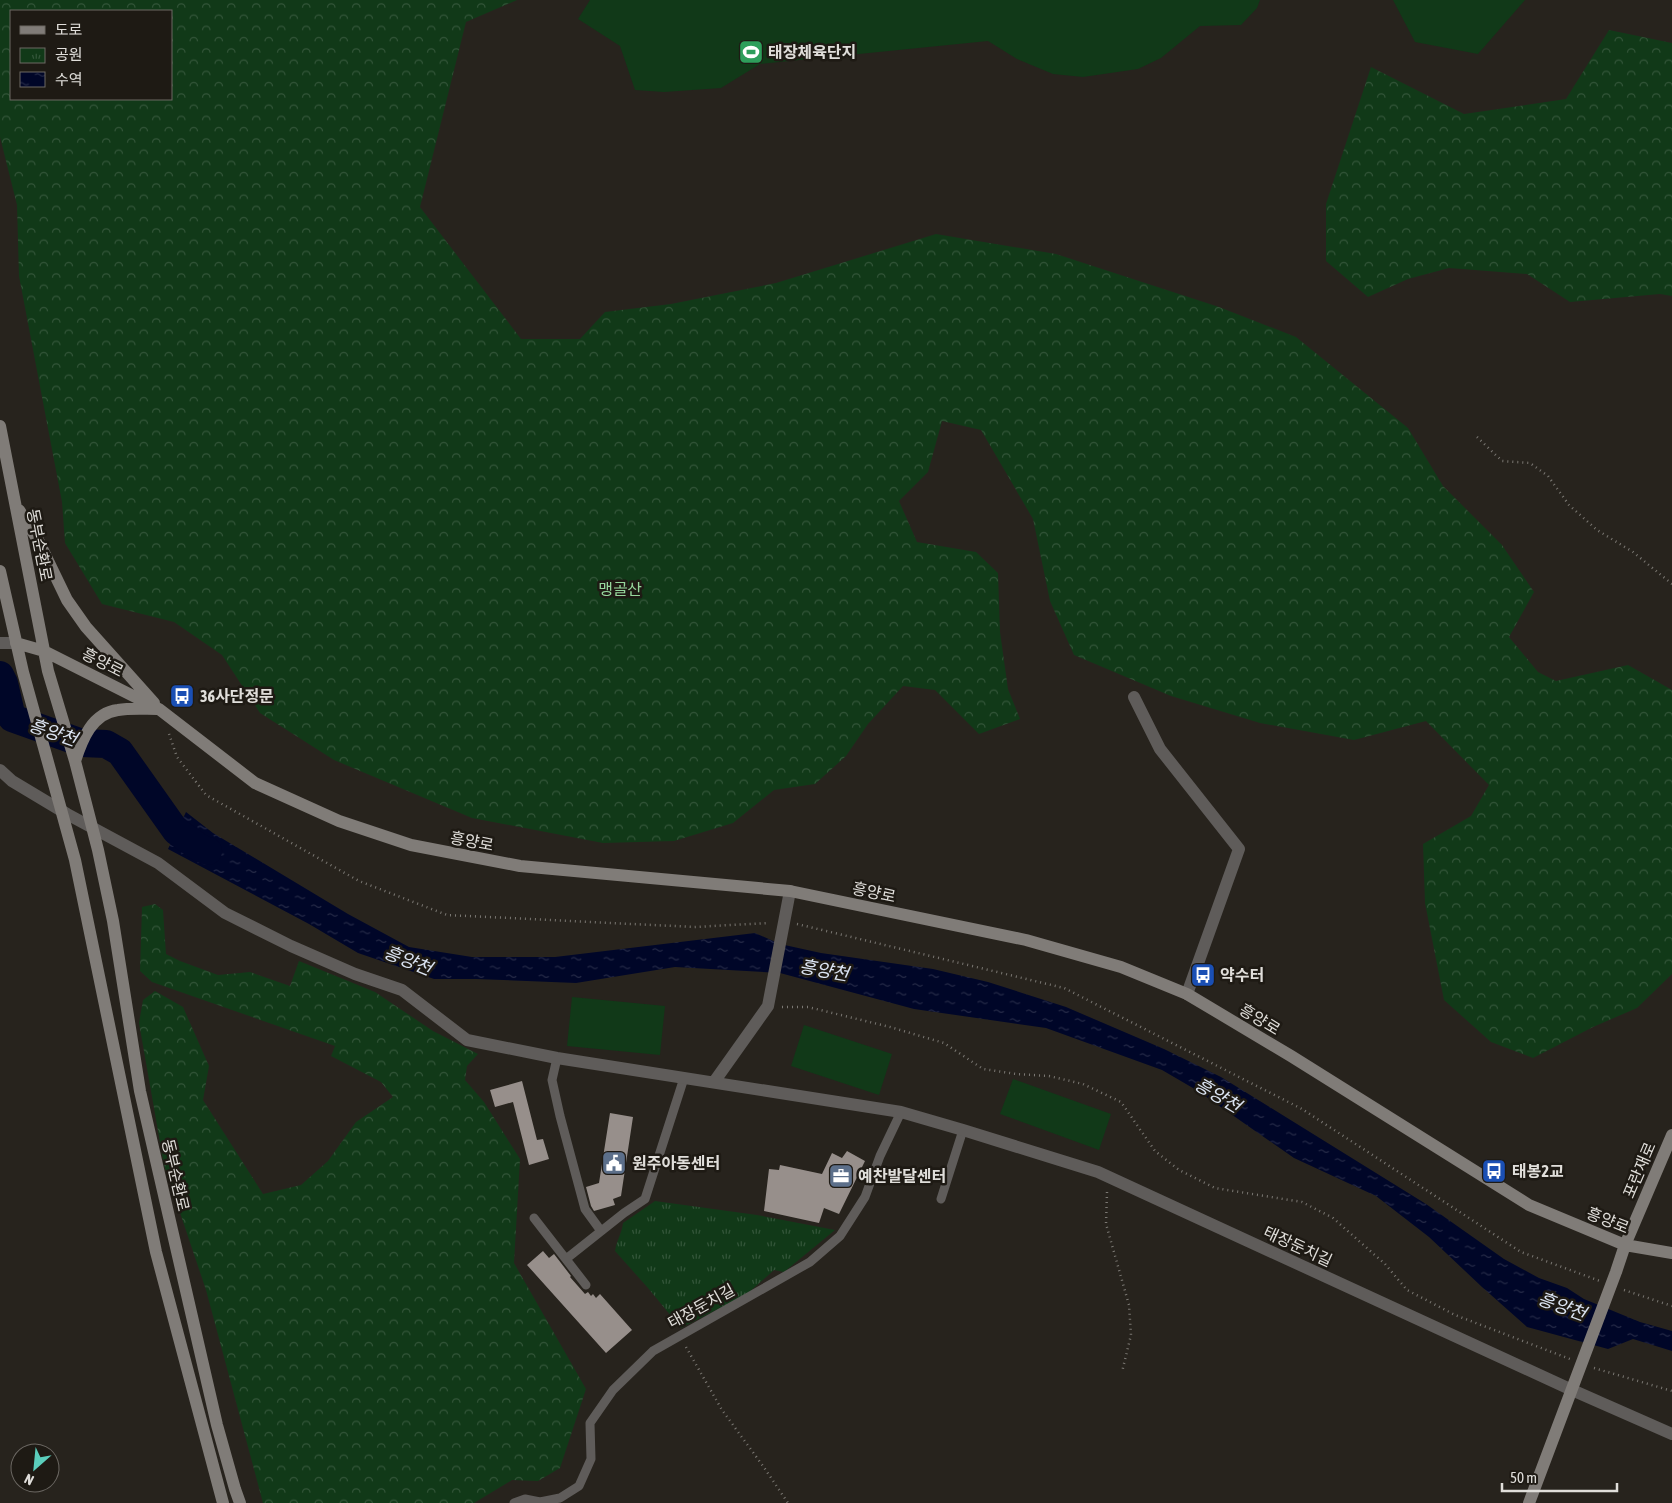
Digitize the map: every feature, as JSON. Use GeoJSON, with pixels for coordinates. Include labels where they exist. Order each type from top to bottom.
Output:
{"type":"FeatureCollection","features":[{"type":"Feature","properties":{"kind":"street","name":"동부순환로"},"geometry":{"type":"LineString","coordinates":[[0,426],[48,671],[75,761],[98,850],[113,920],[140,1091],[217,1425],[240,1503]]}},
{"type":"Feature","properties":{"kind":"street"},"geometry":{"type":"LineString","coordinates":[[14,502],[38,540],[67,600],[86,627],[159,709]]}},
{"type":"Feature","properties":{"kind":"street"},"geometry":{"type":"LineString","coordinates":[[0,571],[2,587],[23,672],[75,860],[156,1252],[223,1503]]}},
{"type":"Feature","properties":{"kind":"street"},"geometry":{"type":"LineString","coordinates":[[0,643],[16,643]]}},
{"type":"Feature","properties":{"kind":"street","name":"흥양로"},"geometry":{"type":"LineString","coordinates":[[16,643],[44,651],[159,709],[255,783],[338,820],[411,845],[520,866],[790,891],[1026,940],[1121,967],[1187,994],[1529,1204],[1625,1245],[1672,1253]]}},
{"type":"Feature","properties":{"kind":"street"},"geometry":{"type":"LineString","coordinates":[[1134,697],[1160,749],[1238,849],[1187,994]]}},
{"type":"Feature","properties":{"kind":"street"},"geometry":{"type":"LineString","coordinates":[[75,761],[92,724],[103,715],[118,710],[159,709]]}},
{"type":"Feature","properties":{"kind":"street","name":"태장둔치길"},"geometry":{"type":"LineString","coordinates":[[0,770],[12,781],[59,809],[158,863],[225,913],[291,946],[355,974],[402,990],[468,1040],[557,1058],[901,1112],[1098,1172],[1672,1434]]}},
{"type":"Feature","properties":{"kind":"street"},"geometry":{"type":"LineString","coordinates":[[714,1082],[768,1006],[789,917],[790,891]]}},
{"type":"Feature","properties":{"kind":"street","name":"포란재로"},"geometry":{"type":"LineString","coordinates":[[1529,1503],[1625,1245],[1672,1135]]}},
{"type":"Feature","properties":{"kind":"lane"},"geometry":{"type":"LineString","coordinates":[[557,1058],[552,1080],[560,1116],[585,1209],[601,1231]]}},
{"type":"Feature","properties":{"kind":"lane"},"geometry":{"type":"LineString","coordinates":[[566,1259],[645,1199],[684,1078]]}},
{"type":"Feature","properties":{"kind":"lane","name":"태장둔치길"},"geometry":{"type":"LineString","coordinates":[[514,1503],[525,1499],[540,1502],[560,1498],[579,1486],[591,1459],[590,1423],[613,1390],[653,1351],[810,1262],[840,1236],[865,1197],[880,1156],[901,1112]]}},
{"type":"Feature","properties":{"kind":"lane"},"geometry":{"type":"LineString","coordinates":[[941,1199],[962,1130]]}},
{"type":"Feature","properties":{"kind":"lane"},"geometry":{"type":"LineString","coordinates":[[534,1218],[586,1286]]}},
{"type":"Feature","properties":{"kind":"path"},"geometry":{"type":"LineString","coordinates":[[1477,437],[1502,461],[1530,463],[1548,476],[1569,505],[1597,530],[1633,552],[1672,584]]}},
{"type":"Feature","properties":{"kind":"path"},"geometry":{"type":"LineString","coordinates":[[168,733],[177,757],[206,795],[359,881],[447,915],[694,927],[773,923]]}},
{"type":"Feature","properties":{"kind":"path"},"geometry":{"type":"LineString","coordinates":[[789,917],[813,928],[1064,988],[1302,1109],[1521,1252],[1603,1282]]}},
{"type":"Feature","properties":{"kind":"path"},"geometry":{"type":"LineString","coordinates":[[768,1006],[808,1007],[944,1042],[983,1069],[1049,1076],[1083,1084],[1121,1102],[1155,1151],[1179,1170],[1215,1188],[1302,1202],[1333,1218],[1385,1264],[1407,1290],[1455,1315],[1570,1358]]}},
{"type":"Feature","properties":{"kind":"path"},"geometry":{"type":"LineString","coordinates":[[1098,1172],[1107,1188],[1106,1224],[1129,1305],[1131,1335],[1122,1372]]}},
{"type":"Feature","properties":{"kind":"path"},"geometry":{"type":"LineString","coordinates":[[1621,1288],[1672,1306]]}},
{"type":"Feature","properties":{"kind":"path"},"geometry":{"type":"LineString","coordinates":[[680,1337],[722,1410],[788,1503]]}},
{"type":"Feature","properties":{"kind":"path"},"geometry":{"type":"LineString","coordinates":[[1588,1365],[1672,1391]]}},
{"type":"Feature","properties":{"kind":"green space","name":"맹골산"},"geometry":{"type":"Polygon","coordinates":[[[0,0],[517,0],[466,22],[420,207],[521,339],[580,339],[605,312],[671,304],[776,283],[936,234],[1056,254],[1219,307],[1296,337],[1408,428],[1443,486],[1502,545],[1534,592],[1509,637],[1538,672],[1556,681],[1628,665],[1672,690],[1672,974],[1637,1008],[1593,1027],[1533,1058],[1491,1042],[1444,1000],[1425,903],[1423,844],[1471,816],[1489,785],[1426,721],[1354,740],[1260,723],[1171,696],[1074,655],[1050,601],[1033,519],[981,430],[942,421],[928,472],[899,501],[917,542],[976,552],[998,573],[1000,632],[1008,689],[1020,719],[979,734],[935,690],[903,686],[868,724],[846,756],[815,784],[774,790],[733,823],[674,841],[603,843],[472,818],[334,760],[260,713],[222,655],[174,622],[102,604],[65,543],[62,502],[19,276],[17,205],[0,137],[0,0]]]}},
{"type":"Feature","properties":{"kind":"green space","name":"태장체육단지"},"geometry":{"type":"Polygon","coordinates":[[[590,0],[1260,0],[1257,8],[1241,25],[1200,26],[1161,58],[1138,69],[1083,77],[1053,74],[1017,59],[988,41],[760,64],[721,88],[664,92],[635,90],[620,46],[578,19],[590,0]]]}},
{"type":"Feature","properties":{"kind":"green space"},"geometry":{"type":"Polygon","coordinates":[[[1393,0],[1525,0],[1478,54],[1415,42],[1393,0]]]}},
{"type":"Feature","properties":{"kind":"green space"},"geometry":{"type":"Polygon","coordinates":[[[1609,30],[1672,43],[1672,296],[1660,294],[1570,302],[1527,274],[1449,268],[1408,279],[1368,297],[1326,261],[1326,204],[1371,67],[1464,114],[1566,99],[1609,30]]]}},
{"type":"Feature","properties":{"kind":"green space"},"geometry":{"type":"Polygon","coordinates":[[[155,904],[163,910],[166,954],[180,961],[218,975],[250,972],[290,986],[299,961],[375,992],[433,1031],[478,1054],[467,1066],[465,1080],[484,1102],[520,1159],[514,1263],[586,1389],[560,1468],[538,1481],[512,1480],[474,1503],[263,1503],[206,1290],[164,1165],[139,1023],[143,1000],[155,991],[183,1007],[209,1066],[203,1100],[263,1194],[301,1185],[328,1161],[356,1122],[393,1097],[381,1082],[331,1056],[335,1046],[152,982],[140,971],[142,907],[155,904]]]}},
{"type":"Feature","properties":{"kind":"green space"},"geometry":{"type":"Polygon","coordinates":[[[572,997],[665,1006],[660,1055],[567,1046],[572,997]]]}},
{"type":"Feature","properties":{"kind":"green space"},"geometry":{"type":"Polygon","coordinates":[[[804,1025],[892,1054],[879,1095],[791,1066],[804,1025]]]}},
{"type":"Feature","properties":{"kind":"green space"},"geometry":{"type":"Polygon","coordinates":[[[1013,1079],[1111,1114],[1099,1150],[1000,1114],[1013,1079]]]}},
{"type":"Feature","properties":{"kind":"green space"},"geometry":{"type":"Polygon","coordinates":[[[655,1201],[757,1215],[835,1230],[784,1272],[774,1270],[747,1294],[681,1328],[615,1251],[623,1223],[655,1201]]]}},
{"type":"Feature","properties":{"kind":"water"},"geometry":{"type":"Polygon","coordinates":[[[186,812],[213,833],[348,914],[409,947],[472,957],[555,957],[755,933],[780,944],[821,953],[933,969],[988,982],[1066,1007],[1164,1049],[1221,1077],[1426,1204],[1504,1259],[1539,1278],[1567,1288],[1584,1299],[1640,1322],[1672,1331],[1672,1351],[1633,1339],[1608,1349],[1527,1327],[1429,1237],[1376,1196],[1294,1158],[1198,1091],[1162,1070],[1046,1028],[914,1009],[780,973],[675,967],[576,983],[434,979],[358,953],[309,924],[168,849],[186,812]]]}},
{"type":"Feature","properties":{"kind":"building"},"geometry":{"type":"Polygon","coordinates":[[[522,1081],[537,1140],[543,1139],[549,1159],[529,1165],[513,1102],[495,1107],[490,1090],[522,1081]]]}},
{"type":"Feature","properties":{"kind":"building"},"geometry":{"type":"Polygon","coordinates":[[[610,1113],[633,1117],[621,1196],[613,1199],[615,1205],[594,1211],[586,1187],[599,1183],[610,1113]]]}},
{"type":"Feature","properties":{"kind":"building"},"geometry":{"type":"Polygon","coordinates":[[[847,1151],[865,1161],[839,1214],[824,1208],[819,1223],[764,1211],[769,1169],[779,1170],[780,1165],[822,1174],[832,1153],[842,1158],[847,1151]]]}},
{"type":"Feature","properties":{"kind":"building"},"geometry":{"type":"Polygon","coordinates":[[[543,1251],[549,1258],[554,1254],[585,1294],[588,1292],[596,1298],[600,1294],[632,1330],[606,1353],[527,1265],[543,1251]]]}},
{"type":"Feature","properties":{"kind":"waterway","name":"흥양천"},"geometry":{"type":"LineString","coordinates":[[0,675],[4,683],[12,718],[82,743],[106,744],[120,752],[176,831],[200,848],[208,851]]}},
{"type":"Feature","properties":{"kind":"place","name":"태장체육단지"},"geometry":{"type":"Point","coordinates":[751,52]}},
{"type":"Feature","properties":{"kind":"place","name":"36사단정문"},"geometry":{"type":"Point","coordinates":[182,696]}},
{"type":"Feature","properties":{"kind":"place","name":"약수터"},"geometry":{"type":"Point","coordinates":[1203,975]}},
{"type":"Feature","properties":{"kind":"place","name":"원주아동센터"},"geometry":{"type":"Point","coordinates":[614,1163]}},
{"type":"Feature","properties":{"kind":"place","name":"태봉2교"},"geometry":{"type":"Point","coordinates":[1494,1171]}},
{"type":"Feature","properties":{"kind":"place","name":"예찬발달센터"},"geometry":{"type":"Point","coordinates":[841,1176]}}]}
